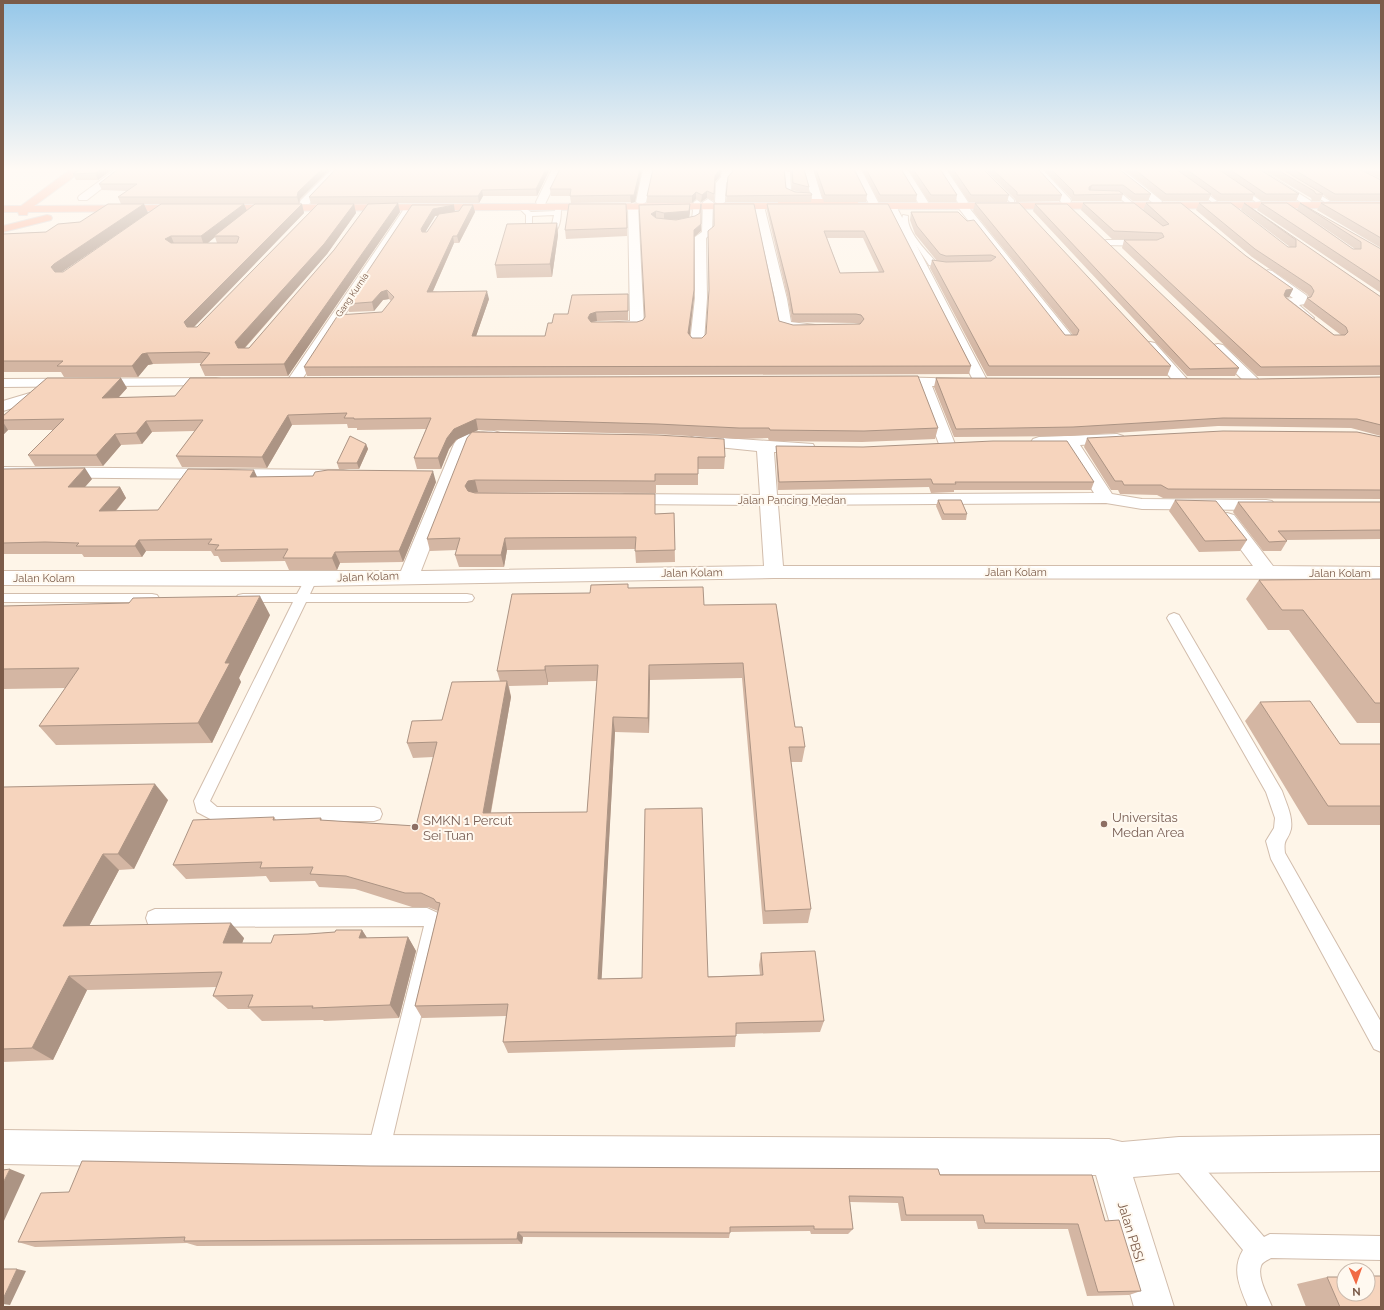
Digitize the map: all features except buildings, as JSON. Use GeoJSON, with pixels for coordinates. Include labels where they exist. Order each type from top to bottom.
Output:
{"type":"FeatureCollection","features":[{"type":"Feature","properties":{"kind":"street","name":"Gang Kurnia"},"geometry":{"type":"LineString","coordinates":[[294,381],[395,230]]}},
{"type":"Feature","properties":{"kind":"street"},"geometry":{"type":"LineString","coordinates":[[597,326],[637,325],[637,230]]}},
{"type":"Feature","properties":{"kind":"street"},"geometry":{"type":"LineString","coordinates":[[697,342],[701,298],[700,237],[707,233],[707,230]]}},
{"type":"Feature","properties":{"kind":"street"},"geometry":{"type":"LineString","coordinates":[[764,230],[785,326],[792,328],[823,328]]}},
{"type":"Feature","properties":{"kind":"street"},"geometry":{"type":"LineString","coordinates":[[911,230],[981,382]]}},
{"type":"Feature","properties":{"kind":"street"},"geometry":{"type":"LineString","coordinates":[[981,230],[1068,340]]}},
{"type":"Feature","properties":{"kind":"street"},"geometry":{"type":"LineString","coordinates":[[1096,232],[1119,254]]}},
{"type":"Feature","properties":{"kind":"street"},"geometry":{"type":"LineString","coordinates":[[1108,243],[1154,243]]}},
{"type":"Feature","properties":{"kind":"street"},"geometry":{"type":"LineString","coordinates":[[1259,268],[1302,298],[1301,301],[1287,302],[1317,326]]}},
{"type":"Feature","properties":{"kind":"street"},"geometry":{"type":"LineString","coordinates":[[336,318],[351,318]]}},
{"type":"Feature","properties":{"kind":"street"},"geometry":{"type":"LineString","coordinates":[[1144,339],[1182,382]]}},
{"type":"Feature","properties":{"kind":"street"},"geometry":{"type":"LineString","coordinates":[[1208,339],[1253,382]]}},
{"type":"Feature","properties":{"kind":"street"},"geometry":{"type":"LineString","coordinates":[[278,382],[309,381]]}},
{"type":"Feature","properties":{"kind":"street"},"geometry":{"type":"LineString","coordinates":[[876,381],[996,382]]}},
{"type":"Feature","properties":{"kind":"street"},"geometry":{"type":"LineString","coordinates":[[1230,382],[1269,381]]}},
{"type":"Feature","properties":{"kind":"street"},"geometry":{"type":"LineString","coordinates":[[3,383],[231,382]]}},
{"type":"Feature","properties":{"kind":"street"},"geometry":{"type":"LineString","coordinates":[[923,382],[947,444]]}},
{"type":"Feature","properties":{"kind":"street"},"geometry":{"type":"LineString","coordinates":[[1166,382],[1198,382]]}},
{"type":"Feature","properties":{"kind":"street"},"geometry":{"type":"LineString","coordinates":[[6,412],[30,398],[49,383]]}},
{"type":"Feature","properties":{"kind":"street"},"geometry":{"type":"LineString","coordinates":[[409,576],[441,476],[460,447],[468,439],[478,436],[510,437]]}},
{"type":"Feature","properties":{"kind":"street"},"geometry":{"type":"LineString","coordinates":[[1022,442],[1070,442],[1133,438]]}},
{"type":"Feature","properties":{"kind":"street"},"geometry":{"type":"LineString","coordinates":[[683,441],[765,447],[821,448]]}},
{"type":"Feature","properties":{"kind":"street"},"geometry":{"type":"LineString","coordinates":[[1070,442],[1106,498]]}},
{"type":"Feature","properties":{"kind":"street"},"geometry":{"type":"LineString","coordinates":[[765,447],[774,572]]}},
{"type":"Feature","properties":{"kind":"street"},"geometry":{"type":"LineString","coordinates":[[3,472],[361,476]]}},
{"type":"Feature","properties":{"kind":"street","name":"Jalan Pancing Medan"},"geometry":{"type":"LineString","coordinates":[[611,499],[768,500],[1106,498],[1142,504],[1217,506],[1284,505]]}},
{"type":"Feature","properties":{"kind":"street"},"geometry":{"type":"LineString","coordinates":[[1217,506],[1268,573]]}},
{"type":"Feature","properties":{"kind":"street","name":"Jalan Kolam"},"geometry":{"type":"LineString","coordinates":[[3,578],[311,579],[409,576],[774,572],[1381,573]]}},
{"type":"Feature","properties":{"kind":"street"},"geometry":{"type":"LineString","coordinates":[[3,1147],[378,1153],[1108,1157],[1122,1160],[1179,1155],[1381,1153]]}},
{"type":"Feature","properties":{"kind":"street","name":"Jalan PBSI"},"geometry":{"type":"LineString","coordinates":[[1108,1157],[1154,1307]]}},
{"type":"Feature","properties":{"kind":"lane"},"geometry":{"type":"LineString","coordinates":[[529,230],[554,230]]}},
{"type":"Feature","properties":{"kind":"lane"},"geometry":{"type":"LineString","coordinates":[[908,230],[934,265],[944,267],[959,266]]}},
{"type":"Feature","properties":{"kind":"lane"},"geometry":{"type":"LineString","coordinates":[[311,579],[202,801],[203,807],[214,814],[374,814]]}},
{"type":"Feature","properties":{"kind":"lane"},"geometry":{"type":"LineString","coordinates":[[3,598],[168,598]]}},
{"type":"Feature","properties":{"kind":"lane"},"geometry":{"type":"LineString","coordinates":[[231,598],[467,598]]}},
{"type":"Feature","properties":{"kind":"lane"},"geometry":{"type":"LineString","coordinates":[[1174,618],[1274,791],[1283,818],[1282,830],[1275,841],[1277,854],[1381,1042]]}},
{"type":"Feature","properties":{"kind":"lane"},"geometry":{"type":"LineString","coordinates":[[155,918],[427,917],[433,920],[434,924],[378,1153]]}},
{"type":"Feature","properties":{"kind":"lane"},"geometry":{"type":"LineString","coordinates":[[1179,1155],[1260,1251]]}},
{"type":"Feature","properties":{"kind":"lane"},"geometry":{"type":"LineString","coordinates":[[1260,1307],[1250,1281],[1249,1268],[1252,1257],[1270,1246],[1381,1248]]}},
{"type":"Feature","properties":{"kind":"place","name":"Universitas Medan Area"},"geometry":{"type":"Point","coordinates":[1104,824]}},
{"type":"Feature","properties":{"kind":"place","name":"SMKN 1 Percut Sei Tuan"},"geometry":{"type":"Point","coordinates":[415,827]}}]}
